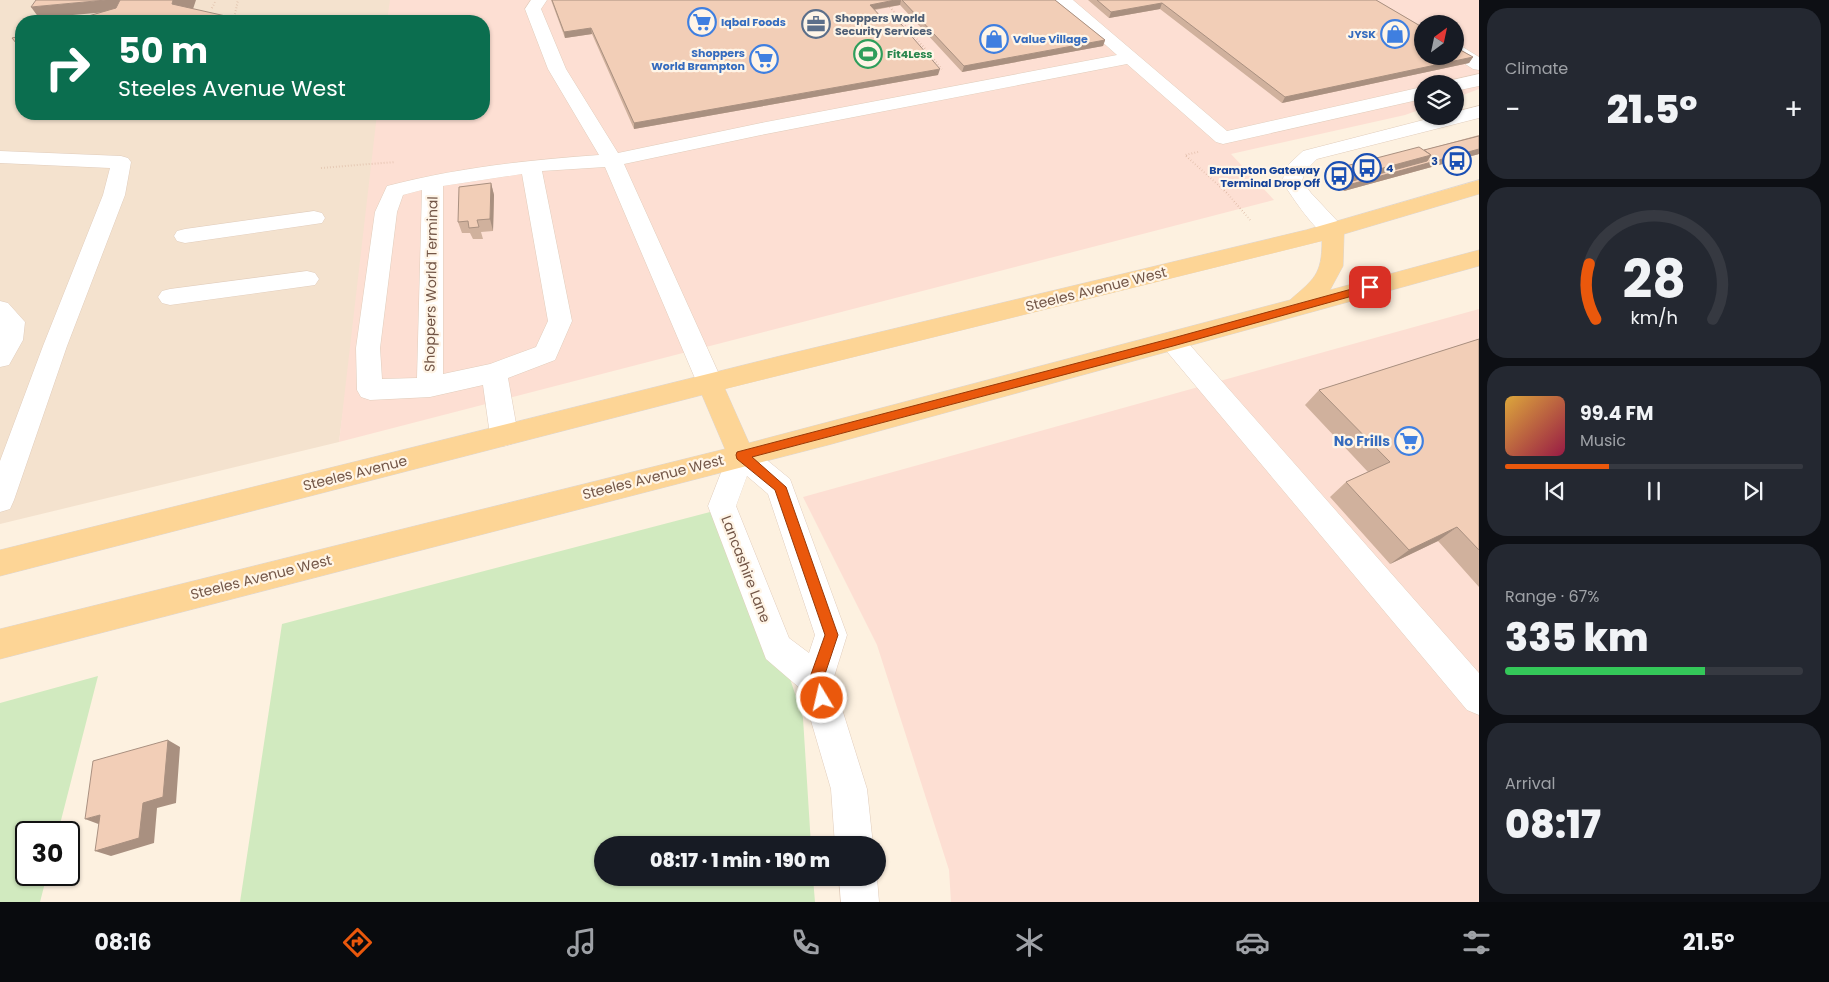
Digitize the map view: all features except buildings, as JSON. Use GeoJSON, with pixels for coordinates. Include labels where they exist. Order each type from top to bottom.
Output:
{"type":"FeatureCollection","features":[{"type":"Feature","properties":{"kind":"main road","name":"Steeles Avenue West"},"geometry":{"type":"LineString","coordinates":[[710,383],[1333,230],[1479,187]]}},
{"type":"Feature","properties":{"kind":"main road"},"geometry":{"type":"LineString","coordinates":[[1298,307],[1318,290],[1329,276],[1333,262],[1333,230]]}},
{"type":"Feature","properties":{"kind":"main road","name":"Steeles Avenue West"},"geometry":{"type":"LineString","coordinates":[[0,644],[741,455],[1173,342],[1479,258]]}},
{"type":"Feature","properties":{"kind":"main road"},"geometry":{"type":"LineString","coordinates":[[710,383],[741,455]]}},
{"type":"Feature","properties":{"kind":"main road","name":"Steeles Avenue"},"geometry":{"type":"LineString","coordinates":[[0,563],[710,383]]}},
{"type":"Feature","properties":{"kind":"street"},"geometry":{"type":"LineString","coordinates":[[539,0],[533,9],[557,69],[612,160],[710,383]]}},
{"type":"Feature","properties":{"kind":"street"},"geometry":{"type":"LineString","coordinates":[[1064,0],[1223,138],[1414,95]]}},
{"type":"Feature","properties":{"kind":"street"},"geometry":{"type":"LineString","coordinates":[[1464,55],[1479,64]]}},
{"type":"Feature","properties":{"kind":"street","name":"Shoppers World Terminal"},"geometry":{"type":"LineString","coordinates":[[530,166],[560,321],[546,353],[494,373],[430,387],[370,390],[368,348],[386,212],[394,191],[433,181],[530,166],[612,160],[1131,58]]}},
{"type":"Feature","properties":{"kind":"street"},"geometry":{"type":"LineString","coordinates":[[1464,84],[1479,80]]}},
{"type":"Feature","properties":{"kind":"street"},"geometry":{"type":"LineString","coordinates":[[1333,230],[1303,198],[1292,181],[1295,169],[1310,155],[1479,112]]}},
{"type":"Feature","properties":{"kind":"street"},"geometry":{"type":"LineString","coordinates":[[0,157],[121,162],[114,195],[55,346],[0,500]]}},
{"type":"Feature","properties":{"kind":"street","name":"Shoppers World Terminal"},"geometry":{"type":"LineString","coordinates":[[430,387],[433,181]]}},
{"type":"Feature","properties":{"kind":"street"},"geometry":{"type":"LineString","coordinates":[[185,236],[314,218]]}},
{"type":"Feature","properties":{"kind":"street"},"geometry":{"type":"LineString","coordinates":[[170,297],[308,279]]}},
{"type":"Feature","properties":{"kind":"street"},"geometry":{"type":"LineString","coordinates":[[0,309],[13,322],[6,349],[55,346]]}},
{"type":"Feature","properties":{"kind":"street"},"geometry":{"type":"LineString","coordinates":[[1173,342],[1479,698]]}},
{"type":"Feature","properties":{"kind":"street"},"geometry":{"type":"LineString","coordinates":[[494,373],[504,435]]}},
{"type":"Feature","properties":{"kind":"street"},"geometry":{"type":"LineString","coordinates":[[741,455],[780,487],[831,635],[816,680],[849,789],[853,836]]}},
{"type":"Feature","properties":{"kind":"street","name":"Lancashire Lane"},"geometry":{"type":"LineString","coordinates":[[741,455],[722,506],[777,648],[816,680]]}},
{"type":"Feature","properties":{"kind":"street"},"geometry":{"type":"LineString","coordinates":[[859,886],[860,902]]}},
{"type":"Feature","properties":{"kind":"path"},"geometry":{"type":"LineString","coordinates":[[212,8],[216,0]]}},
{"type":"Feature","properties":{"kind":"path"},"geometry":{"type":"LineString","coordinates":[[235,14],[238,0]]}},
{"type":"Feature","properties":{"kind":"path"},"geometry":{"type":"LineString","coordinates":[[884,0],[960,91]]}},
{"type":"Feature","properties":{"kind":"path"},"geometry":{"type":"LineString","coordinates":[[1194,144],[1202,151],[1184,155],[1227,193],[1251,221]]}},
{"type":"Feature","properties":{"kind":"path"},"geometry":{"type":"LineString","coordinates":[[321,168],[398,162],[414,168],[433,181]]}},
{"type":"Feature","properties":{"kind":"shaded area"},"geometry":{"type":"Polygon","coordinates":[[[0,0],[391,0],[390,15],[15,15],[15,120],[379,120],[374,179],[339,442],[0,524],[0,0]]]}},
{"type":"Feature","properties":{"kind":"shaded area"},"geometry":{"type":"Polygon","coordinates":[[[390,0],[1479,0],[1479,89],[1464,95],[1464,75],[1414,75],[1414,112],[1231,154],[1274,200],[339,442],[376,120],[490,120],[490,15],[388,15],[390,0]]]}},
{"type":"Feature","properties":{"kind":"shaded area"},"geometry":{"type":"Polygon","coordinates":[[[1479,309],[1479,902],[951,902],[949,870],[877,645],[803,497],[1479,309]]]}},
{"type":"Feature","properties":{"kind":"green space"},"geometry":{"type":"Polygon","coordinates":[[[733,506],[803,718],[810,836],[594,836],[594,886],[814,886],[815,902],[240,902],[282,624],[733,506]]]}},
{"type":"Feature","properties":{"kind":"green space"},"geometry":{"type":"Polygon","coordinates":[[[98,676],[61,821],[15,821],[15,886],[44,886],[40,902],[0,902],[0,703],[98,676]]]}},
{"type":"Feature","properties":{"kind":"place","name":"Iqbal Foods"},"geometry":{"type":"Point","coordinates":[702,22]}},
{"type":"Feature","properties":{"kind":"place","name":"Shoppers World Security Services"},"geometry":{"type":"Point","coordinates":[816,24]}},
{"type":"Feature","properties":{"kind":"place","name":"JYSK"},"geometry":{"type":"Point","coordinates":[1395,34]}},
{"type":"Feature","properties":{"kind":"place","name":"Value Village"},"geometry":{"type":"Point","coordinates":[994,39]}},
{"type":"Feature","properties":{"kind":"place","name":"Fit4Less"},"geometry":{"type":"Point","coordinates":[868,54]}},
{"type":"Feature","properties":{"kind":"place","name":"Shoppers World Brampton"},"geometry":{"type":"Point","coordinates":[764,59]}},
{"type":"Feature","properties":{"kind":"place","name":"3"},"geometry":{"type":"Point","coordinates":[1457,161]}},
{"type":"Feature","properties":{"kind":"place","name":"4"},"geometry":{"type":"Point","coordinates":[1367,168]}},
{"type":"Feature","properties":{"kind":"place","name":"Brampton Gateway Terminal Drop Off"},"geometry":{"type":"Point","coordinates":[1339,176]}},
{"type":"Feature","properties":{"kind":"place","name":"No Frills"},"geometry":{"type":"Point","coordinates":[1409,441]}},
{"type":"Feature","properties":{"kind":"route"},"geometry":{"type":"LineString","coordinates":[[822,698],[816,680],[831,635],[780,487],[741,455],[828,434],[1173,342],[1370,287]]}}]}
